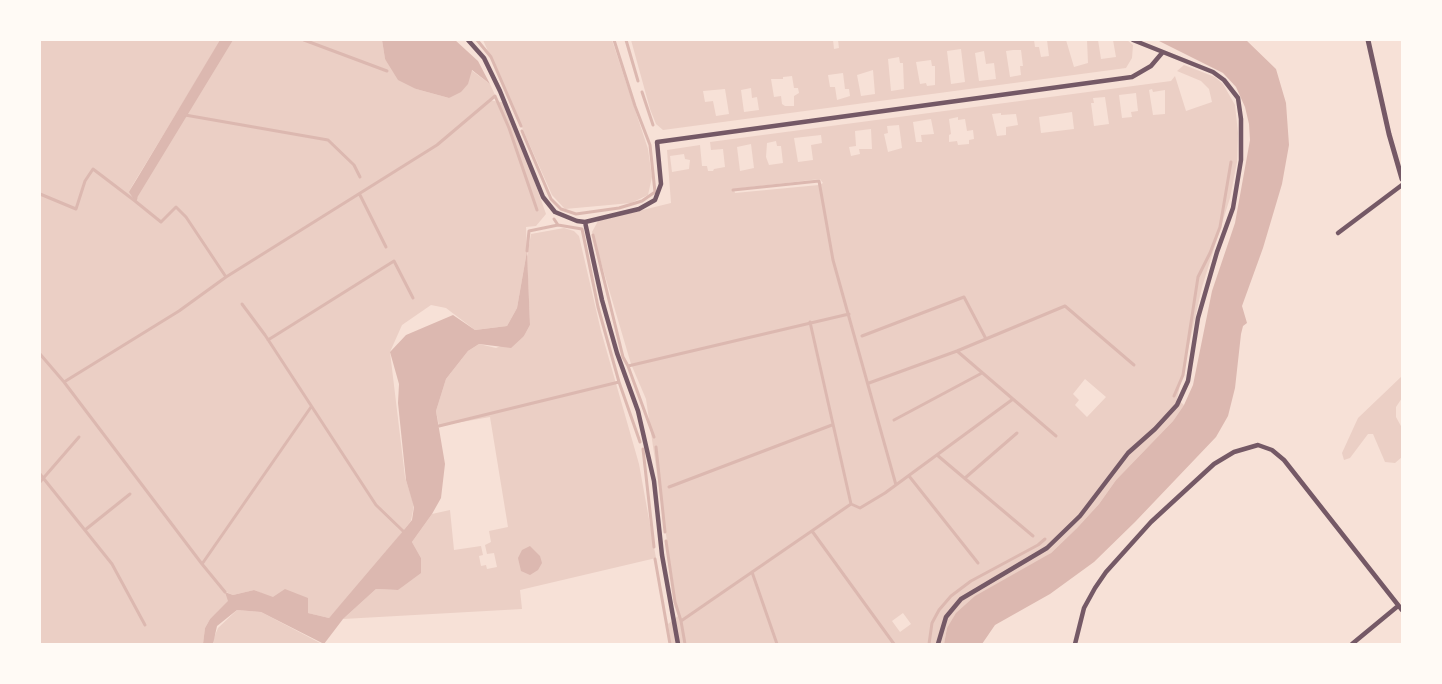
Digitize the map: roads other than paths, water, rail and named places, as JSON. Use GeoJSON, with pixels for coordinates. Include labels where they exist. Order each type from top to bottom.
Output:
{"type":"FeatureCollection","features":[{"type":"Feature","properties":{"kind":"street"},"geometry":{"type":"LineString","coordinates":[[468,40],[484,58],[548,206],[561,215],[585,222],[639,208],[655,200],[661,184],[657,142],[1132,76],[1151,66],[1162,53]]}},
{"type":"Feature","properties":{"kind":"street"},"geometry":{"type":"LineString","coordinates":[[938,644],[946,617],[961,599],[1047,548],[1080,516],[1128,453],[1155,429],[1177,405],[1188,381],[1198,318],[1217,252],[1233,208],[1241,160],[1242,119],[1238,98],[1224,80],[1213,72],[1133,40]]}},
{"type":"Feature","properties":{"kind":"street"},"geometry":{"type":"LineString","coordinates":[[1368,40],[1389,134],[1402,179]]}},
{"type":"Feature","properties":{"kind":"street"},"geometry":{"type":"LineString","coordinates":[[1338,233],[1402,185]]}},
{"type":"Feature","properties":{"kind":"street"},"geometry":{"type":"LineString","coordinates":[[585,222],[602,300],[617,353],[638,411],[654,481],[662,554],[678,644]]}},
{"type":"Feature","properties":{"kind":"street"},"geometry":{"type":"LineString","coordinates":[[1075,644],[1084,608],[1095,588],[1106,572],[1151,522],[1214,464],[1234,452],[1258,445],[1272,450],[1284,460],[1400,608],[1352,644]]}},
{"type":"Feature","properties":{"kind":"waterway"},"geometry":{"type":"LineString","coordinates":[[304,40],[387,71]]}},
{"type":"Feature","properties":{"kind":"waterway"},"geometry":{"type":"LineString","coordinates":[[477,40],[491,57],[521,126]]}},
{"type":"Feature","properties":{"kind":"waterway"},"geometry":{"type":"LineString","coordinates":[[522,131],[551,199],[561,209],[576,214],[619,208],[642,201],[655,192],[650,145],[635,106],[614,40]]}},
{"type":"Feature","properties":{"kind":"waterway"},"geometry":{"type":"LineString","coordinates":[[626,40],[638,81]]}},
{"type":"Feature","properties":{"kind":"waterway"},"geometry":{"type":"LineString","coordinates":[[642,92],[653,125]]}},
{"type":"Feature","properties":{"kind":"waterway"},"geometry":{"type":"LineString","coordinates":[[40,354],[64,382],[179,311],[226,277],[437,145],[495,96],[509,128],[537,210]]}},
{"type":"Feature","properties":{"kind":"waterway"},"geometry":{"type":"LineString","coordinates":[[185,115],[328,140],[354,165],[360,177]]}},
{"type":"Feature","properties":{"kind":"waterway"},"geometry":{"type":"LineString","coordinates":[[1174,396],[1183,375],[1198,277],[1220,227],[1231,162]]}},
{"type":"Feature","properties":{"kind":"waterway"},"geometry":{"type":"LineString","coordinates":[[40,194],[76,209],[85,181],[93,169],[135,201],[136,198]]}},
{"type":"Feature","properties":{"kind":"waterway"},"geometry":{"type":"LineString","coordinates":[[733,190],[819,181],[833,260],[896,485]]}},
{"type":"Feature","properties":{"kind":"waterway"},"geometry":{"type":"LineString","coordinates":[[360,195],[386,247]]}},
{"type":"Feature","properties":{"kind":"waterway"},"geometry":{"type":"LineString","coordinates":[[135,201],[161,222],[176,207],[186,217],[226,277]]}},
{"type":"Feature","properties":{"kind":"waterway"},"geometry":{"type":"LineString","coordinates":[[527,251],[529,231],[558,225],[554,219]]}},
{"type":"Feature","properties":{"kind":"waterway"},"geometry":{"type":"LineString","coordinates":[[558,225],[582,229],[598,307],[619,382]]}},
{"type":"Feature","properties":{"kind":"waterway"},"geometry":{"type":"LineString","coordinates":[[593,235],[623,357],[628,366],[849,314]]}},
{"type":"Feature","properties":{"kind":"waterway"},"geometry":{"type":"LineString","coordinates":[[268,340],[394,261],[413,298]]}},
{"type":"Feature","properties":{"kind":"waterway"},"geometry":{"type":"LineString","coordinates":[[862,336],[964,297],[986,339]]}},
{"type":"Feature","properties":{"kind":"waterway"},"geometry":{"type":"LineString","coordinates":[[242,304],[265,335],[376,505],[403,531]]}},
{"type":"Feature","properties":{"kind":"waterway"},"geometry":{"type":"LineString","coordinates":[[1056,436],[957,351],[1065,306],[1134,365]]}},
{"type":"Feature","properties":{"kind":"waterway"},"geometry":{"type":"LineString","coordinates":[[810,322],[851,504],[860,508],[885,493],[1013,399]]}},
{"type":"Feature","properties":{"kind":"waterway"},"geometry":{"type":"LineString","coordinates":[[869,383],[957,351]]}},
{"type":"Feature","properties":{"kind":"waterway"},"geometry":{"type":"LineString","coordinates":[[628,366],[654,437]]}},
{"type":"Feature","properties":{"kind":"waterway"},"geometry":{"type":"LineString","coordinates":[[894,420],[982,373]]}},
{"type":"Feature","properties":{"kind":"waterway"},"geometry":{"type":"LineString","coordinates":[[64,382],[202,564]]}},
{"type":"Feature","properties":{"kind":"waterway"},"geometry":{"type":"LineString","coordinates":[[439,426],[619,382],[640,442]]}},
{"type":"Feature","properties":{"kind":"waterway"},"geometry":{"type":"LineString","coordinates":[[225,592],[202,564],[311,407]]}},
{"type":"Feature","properties":{"kind":"waterway"},"geometry":{"type":"LineString","coordinates":[[669,487],[832,425]]}},
{"type":"Feature","properties":{"kind":"waterway"},"geometry":{"type":"LineString","coordinates":[[965,478],[1017,433]]}},
{"type":"Feature","properties":{"kind":"waterway"},"geometry":{"type":"LineString","coordinates":[[40,482],[79,437]]}},
{"type":"Feature","properties":{"kind":"waterway"},"geometry":{"type":"LineString","coordinates":[[656,447],[665,532]]}},
{"type":"Feature","properties":{"kind":"waterway"},"geometry":{"type":"LineString","coordinates":[[643,449],[654,547]]}},
{"type":"Feature","properties":{"kind":"waterway"},"geometry":{"type":"LineString","coordinates":[[937,455],[1033,536]]}},
{"type":"Feature","properties":{"kind":"waterway"},"geometry":{"type":"LineString","coordinates":[[40,474],[112,564],[145,625]]}},
{"type":"Feature","properties":{"kind":"waterway"},"geometry":{"type":"LineString","coordinates":[[909,476],[978,563]]}},
{"type":"Feature","properties":{"kind":"waterway"},"geometry":{"type":"LineString","coordinates":[[85,530],[130,494]]}},
{"type":"Feature","properties":{"kind":"waterway"},"geometry":{"type":"LineString","coordinates":[[685,644],[681,621],[851,504]]}},
{"type":"Feature","properties":{"kind":"waterway"},"geometry":{"type":"LineString","coordinates":[[812,531],[894,644]]}},
{"type":"Feature","properties":{"kind":"waterway"},"geometry":{"type":"LineString","coordinates":[[929,644],[932,623],[939,610],[951,596],[971,581],[1038,545],[1045,539]]}},
{"type":"Feature","properties":{"kind":"waterway"},"geometry":{"type":"LineString","coordinates":[[666,541],[675,602],[681,621]]}},
{"type":"Feature","properties":{"kind":"waterway"},"geometry":{"type":"LineString","coordinates":[[655,559],[670,644]]}},
{"type":"Feature","properties":{"kind":"waterway"},"geometry":{"type":"LineString","coordinates":[[752,572],[777,644]]}}]}
